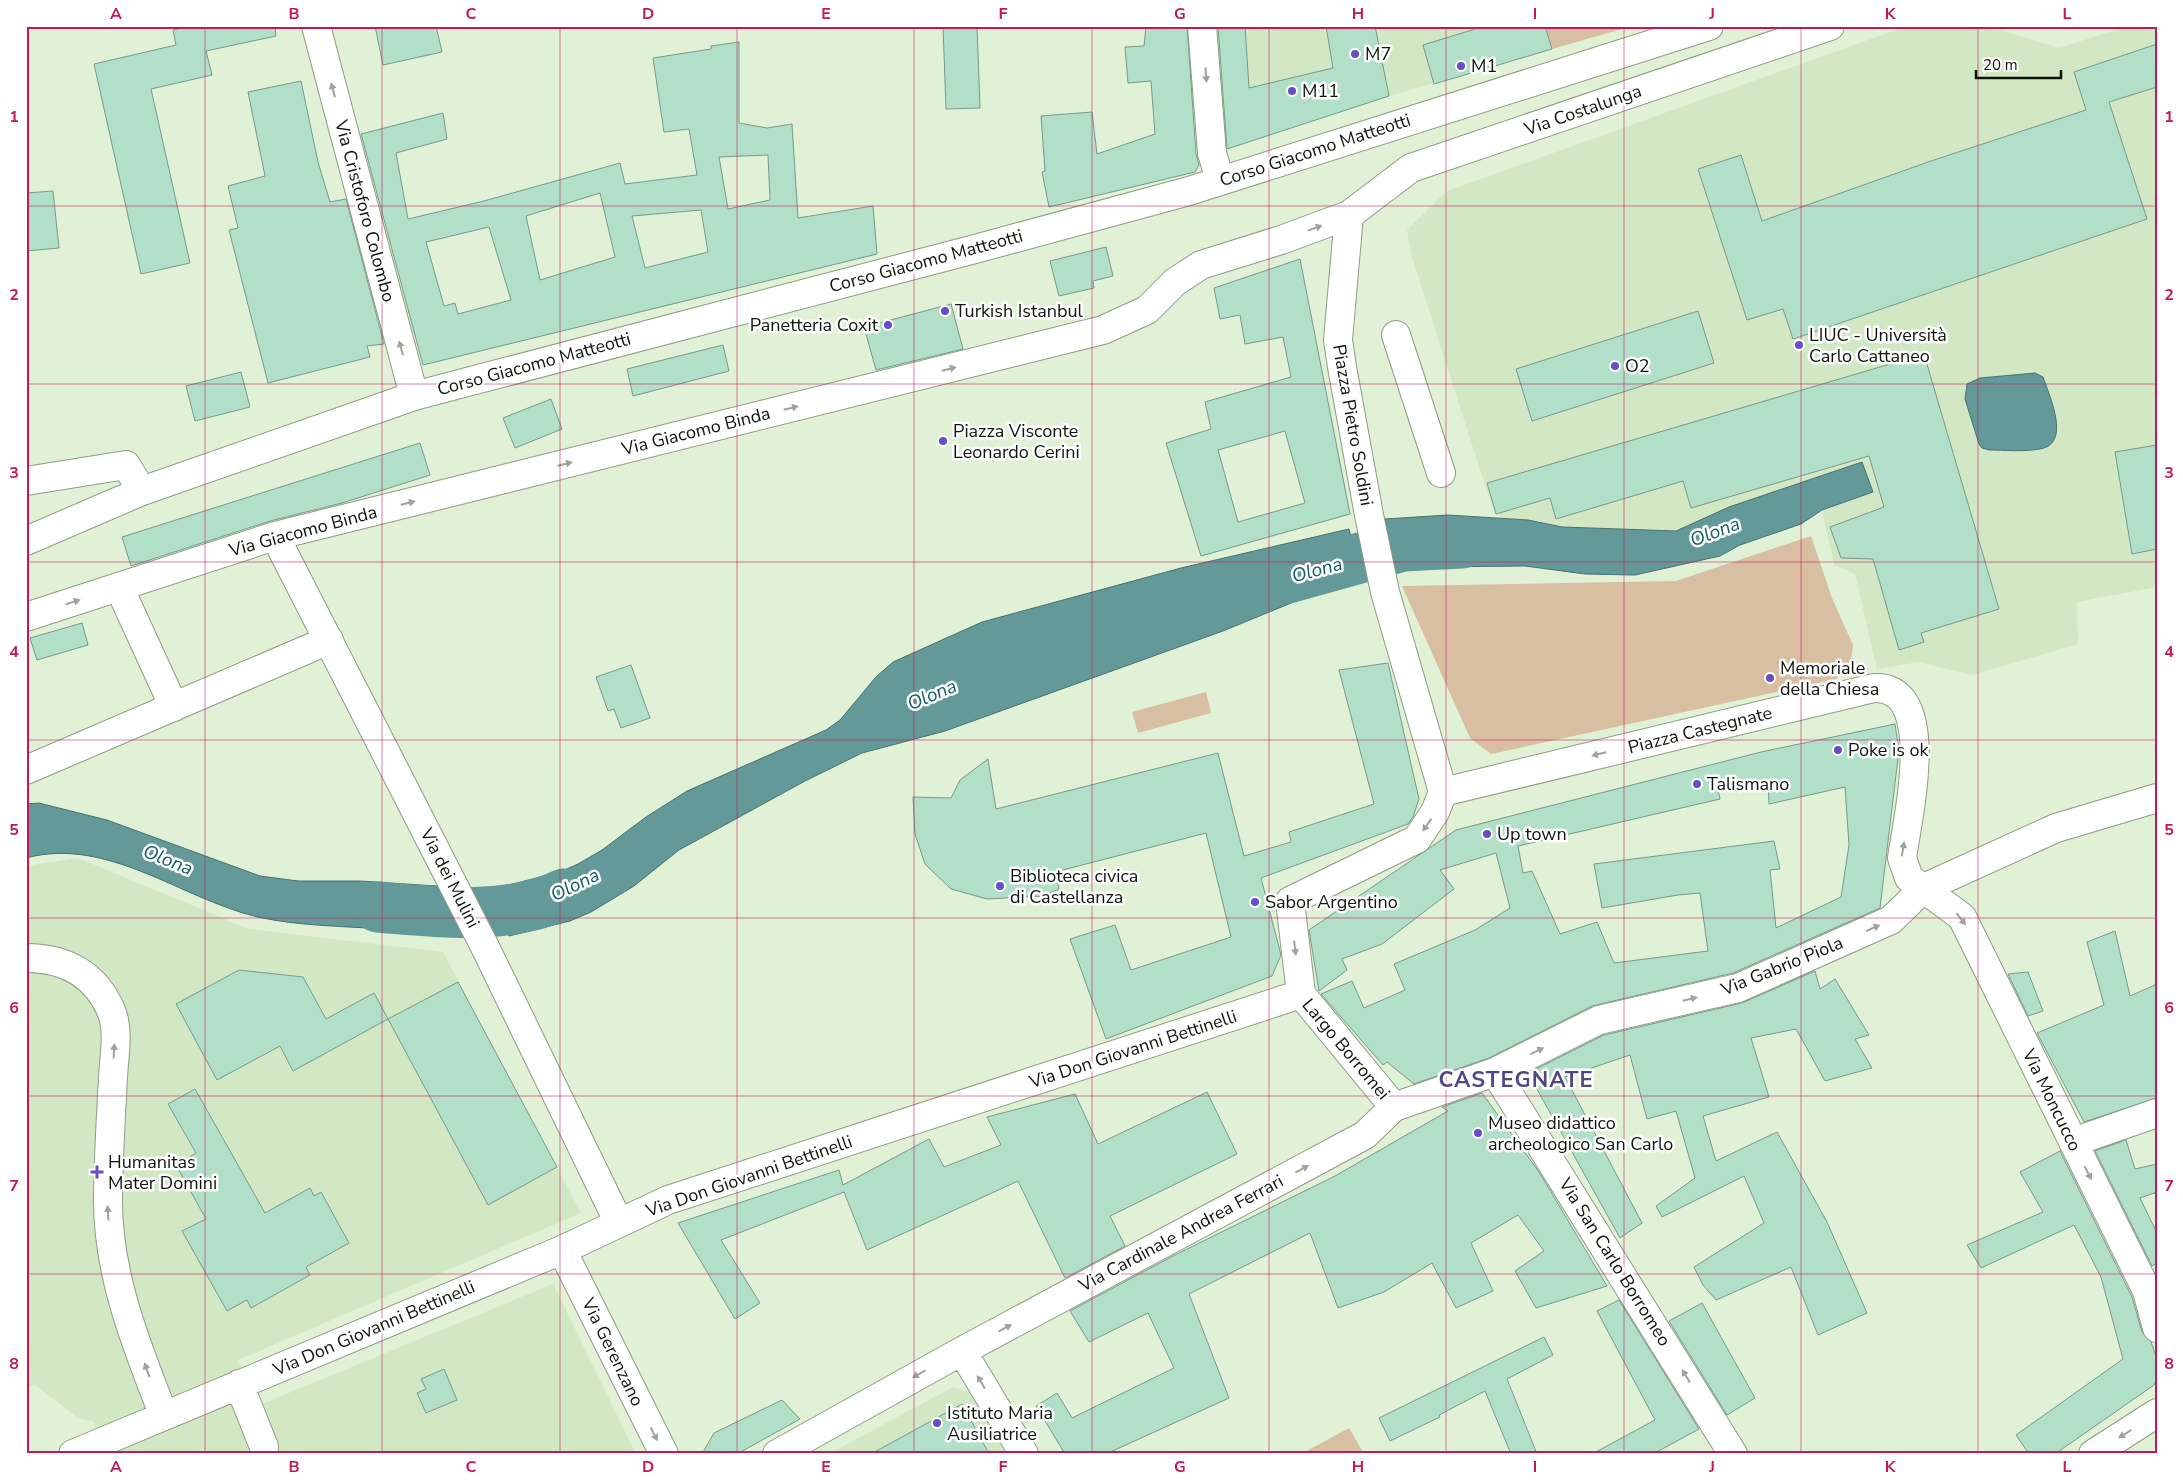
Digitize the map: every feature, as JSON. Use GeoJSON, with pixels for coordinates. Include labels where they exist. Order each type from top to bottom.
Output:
{"type":"FeatureCollection","features":[{"type":"Feature","properties":{"kind":"street","name":"Via Cristoforo Colombo"},"geometry":{"type":"LineString","coordinates":[[316,26],[414,396]]}},
{"type":"Feature","properties":{"kind":"street"},"geometry":{"type":"LineString","coordinates":[[1202,26],[1212,153],[1220,180]]}},
{"type":"Feature","properties":{"kind":"street","name":"Corso Giacomo Matteotti"},"geometry":{"type":"LineString","coordinates":[[26,541],[142,491],[414,396],[975,249],[1220,180],[1709,26]]}},
{"type":"Feature","properties":{"kind":"street","name":"Via Costalunga"},"geometry":{"type":"LineString","coordinates":[[1349,215],[1411,168],[1830,26]]}},
{"type":"Feature","properties":{"kind":"street","name":"Piazza Pietro Soldini"},"geometry":{"type":"LineString","coordinates":[[1349,215],[1338,340],[1368,515],[1385,592],[1443,792]]}},
{"type":"Feature","properties":{"kind":"street","name":"Via Giacomo Binda"},"geometry":{"type":"LineString","coordinates":[[26,617],[276,536],[1103,330],[1147,310],[1176,282],[1201,265],[1281,240],[1349,215]]}},
{"type":"Feature","properties":{"kind":"street"},"geometry":{"type":"LineString","coordinates":[[1396,335],[1441,473]]}},
{"type":"Feature","properties":{"kind":"street"},"geometry":{"type":"LineString","coordinates":[[26,480],[126,466],[142,491]]}},
{"type":"Feature","properties":{"kind":"street","name":"Via dei Mulini"},"geometry":{"type":"LineString","coordinates":[[276,536],[485,947],[620,1222]]}},
{"type":"Feature","properties":{"kind":"street"},"geometry":{"type":"LineString","coordinates":[[120,587],[174,706]]}},
{"type":"Feature","properties":{"kind":"street"},"geometry":{"type":"LineString","coordinates":[[26,770],[329,640]]}},
{"type":"Feature","properties":{"kind":"street","name":"Piazza Castegnate"},"geometry":{"type":"LineString","coordinates":[[1443,792],[1864,690],[1885,687],[1895,692],[1901,698],[1911,719],[1915,765],[1902,858],[1909,878],[1924,888]]}},
{"type":"Feature","properties":{"kind":"street","name":"Largo Borromei"},"geometry":{"type":"LineString","coordinates":[[1394,1107],[1301,994],[1290,901],[1417,840],[1435,812],[1443,792]]}},
{"type":"Feature","properties":{"kind":"street","name":"Via Gabrio Piola"},"geometry":{"type":"LineString","coordinates":[[1394,1107],[1495,1072],[1599,1020],[1738,988],[1891,920],[1924,888],[2056,828],[2157,798]]}},
{"type":"Feature","properties":{"kind":"street","name":"Via Moncucco"},"geometry":{"type":"LineString","coordinates":[[1924,888],[1962,917],[2147,1291],[2157,1328]]}},
{"type":"Feature","properties":{"kind":"street"},"geometry":{"type":"LineString","coordinates":[[26,958],[46,959],[63,963],[81,972],[98,987],[114,1021],[108,1190],[109,1226],[115,1267],[127,1314],[164,1416]]}},
{"type":"Feature","properties":{"kind":"street","name":"Via Don Giovanni Bettinelli"},"geometry":{"type":"LineString","coordinates":[[73,1454],[562,1250],[668,1200],[1301,994]]}},
{"type":"Feature","properties":{"kind":"street","name":"Via San Carlo Borromeo"},"geometry":{"type":"LineString","coordinates":[[1495,1072],[1712,1417],[1733,1454]]}},
{"type":"Feature","properties":{"kind":"street","name":"Via Cardinale Andrea Ferrari"},"geometry":{"type":"LineString","coordinates":[[777,1454],[962,1351],[1365,1135],[1394,1107]]}},
{"type":"Feature","properties":{"kind":"street"},"geometry":{"type":"LineString","coordinates":[[2072,1142],[2157,1113]]}},
{"type":"Feature","properties":{"kind":"street","name":"Via Gerenzano"},"geometry":{"type":"LineString","coordinates":[[562,1250],[664,1454]]}},
{"type":"Feature","properties":{"kind":"street"},"geometry":{"type":"LineString","coordinates":[[962,1351],[1024,1454]]}},
{"type":"Feature","properties":{"kind":"street"},"geometry":{"type":"LineString","coordinates":[[239,1384],[264,1447]]}},
{"type":"Feature","properties":{"kind":"street"},"geometry":{"type":"LineString","coordinates":[[2093,1454],[2157,1413]]}},
{"type":"Feature","properties":{"kind":"shaded area"},"geometry":{"type":"Polygon","coordinates":[[[1211,26],[1632,26],[1389,96],[1219,151],[1211,26]]]}},
{"type":"Feature","properties":{"kind":"shaded area"},"geometry":{"type":"Polygon","coordinates":[[[1545,26],[1632,26],[1552,49],[1545,26]]]}},
{"type":"Feature","properties":{"kind":"shaded area","name":"LIUC - Università Carlo Cattaneo"},"geometry":{"type":"Polygon","coordinates":[[[1907,26],[1987,26],[2059,48],[2128,26],[2157,26],[2157,587],[2077,602],[2078,644],[1972,675],[1918,662],[1877,669],[1855,574],[1834,565],[1822,510],[1873,492],[1862,462],[1729,507],[1677,531],[1562,527],[1502,518],[1494,510],[1484,482],[1412,257],[1407,230],[1447,191],[1907,26]]]}},
{"type":"Feature","properties":{"kind":"shaded area"},"geometry":{"type":"Polygon","coordinates":[[[1811,536],[1832,598],[1853,645],[1851,660],[1836,679],[1491,754],[1470,738],[1402,586],[1676,581],[1811,536]]]}},
{"type":"Feature","properties":{"kind":"shaded area"},"geometry":{"type":"Polygon","coordinates":[[[1206,692],[1211,713],[1138,733],[1132,712],[1206,692]]]}},
{"type":"Feature","properties":{"kind":"shaded area"},"geometry":{"type":"Polygon","coordinates":[[[78,858],[249,929],[443,952],[581,1213],[238,1360],[257,1406],[553,1284],[636,1454],[109,1454],[93,1421],[78,1418],[34,1384],[26,1390],[26,866],[78,858]]]}},
{"type":"Feature","properties":{"kind":"shaded area","name":"Istituto Maria Ausiliatrice"},"geometry":{"type":"Polygon","coordinates":[[[953,1387],[971,1393],[1006,1454],[829,1454],[953,1387]]]}},
{"type":"Feature","properties":{"kind":"shaded area"},"geometry":{"type":"Polygon","coordinates":[[[1349,1428],[1364,1454],[1301,1454],[1349,1428]]]}},
{"type":"Feature","properties":{"kind":"water"},"geometry":{"type":"Polygon","coordinates":[[[2035,373],[2043,377],[2053,406],[2057,429],[2055,438],[2050,445],[2034,450],[1989,450],[1982,448],[1979,444],[1965,399],[1967,384],[1980,378],[2035,373]]]}},
{"type":"Feature","properties":{"kind":"water"},"geometry":{"type":"Polygon","coordinates":[[[1862,462],[1873,492],[1822,510],[1801,524],[1740,545],[1720,556],[1635,575],[1585,574],[1525,566],[1429,567],[1399,572],[1385,519],[1448,515],[1528,520],[1562,527],[1676,531],[1729,507],[1862,462]]]}},
{"type":"Feature","properties":{"kind":"water"},"geometry":{"type":"Polygon","coordinates":[[[1349,529],[1362,582],[1313,594],[1223,631],[945,731],[862,753],[805,781],[679,850],[634,886],[591,912],[570,921],[509,936],[485,891],[560,872],[578,864],[602,850],[646,817],[687,791],[826,730],[840,720],[876,677],[893,662],[982,622],[1181,568],[1349,529]]]}},
{"type":"Feature","properties":{"kind":"water"},"geometry":{"type":"Polygon","coordinates":[[[39,803],[107,820],[260,876],[298,881],[360,881],[437,886],[462,936],[273,920],[229,908],[144,872],[115,862],[86,855],[56,853],[26,858],[26,804],[39,803]]]}},
{"type":"Feature","properties":{"kind":"building"},"geometry":{"type":"Polygon","coordinates":[[[190,26],[275,26],[276,36],[206,51],[212,75],[151,89],[190,263],[141,274],[94,64],[176,45],[173,30],[190,26]]]}},
{"type":"Feature","properties":{"kind":"building"},"geometry":{"type":"Polygon","coordinates":[[[375,26],[436,26],[442,52],[383,65],[375,26]]]}},
{"type":"Feature","properties":{"kind":"building"},"geometry":{"type":"Polygon","coordinates":[[[943,26],[977,26],[980,108],[946,109],[943,26]]]}},
{"type":"Feature","properties":{"kind":"building"},"geometry":{"type":"Polygon","coordinates":[[[1146,26],[1187,26],[1196,154],[1199,165],[1195,172],[1049,207],[1042,172],[1045,171],[1041,116],[1092,112],[1097,154],[1155,134],[1151,81],[1128,83],[1125,47],[1144,46],[1146,26]]]}},
{"type":"Feature","properties":{"kind":"building"},"geometry":{"type":"Polygon","coordinates":[[[1218,26],[1245,26],[1249,88],[1333,68],[1326,26],[1375,26],[1389,96],[1227,149],[1218,26]]]}},
{"type":"Feature","properties":{"kind":"building","name":"M1"},"geometry":{"type":"Polygon","coordinates":[[[1485,26],[1545,26],[1552,49],[1434,84],[1423,45],[1485,26]]]}},
{"type":"Feature","properties":{"kind":"building"},"geometry":{"type":"Polygon","coordinates":[[[739,42],[739,123],[767,128],[792,124],[798,218],[873,206],[877,254],[423,365],[361,134],[443,113],[447,139],[396,153],[408,219],[484,201],[620,163],[625,184],[697,175],[689,129],[664,132],[653,58],[711,49],[711,46],[739,42]],[[768,155],[719,157],[728,209],[770,200],[768,155]],[[600,193],[526,216],[540,280],[615,257],[600,193]],[[701,210],[632,216],[645,268],[708,252],[701,210]],[[489,227],[426,242],[444,306],[455,303],[458,314],[511,300],[489,227]]]}},
{"type":"Feature","properties":{"kind":"building"},"geometry":{"type":"Polygon","coordinates":[[[2157,44],[2157,87],[2109,102],[2147,219],[1793,339],[1783,309],[1747,320],[1698,169],[1741,155],[1762,221],[1931,161],[2086,110],[2074,72],[2157,44]]]}},
{"type":"Feature","properties":{"kind":"building"},"geometry":{"type":"Polygon","coordinates":[[[301,81],[318,162],[330,202],[346,199],[384,344],[367,346],[370,357],[268,383],[229,230],[238,228],[228,186],[265,176],[248,92],[301,81]]]}},
{"type":"Feature","properties":{"kind":"building"},"geometry":{"type":"Polygon","coordinates":[[[53,191],[59,248],[26,251],[26,193],[53,191]]]}},
{"type":"Feature","properties":{"kind":"building"},"geometry":{"type":"Polygon","coordinates":[[[1106,247],[1113,276],[1093,281],[1094,288],[1059,296],[1050,261],[1106,247]]]}},
{"type":"Feature","properties":{"kind":"building"},"geometry":{"type":"Polygon","coordinates":[[[1300,259],[1350,514],[1201,556],[1166,443],[1211,429],[1205,402],[1291,377],[1283,337],[1245,344],[1240,315],[1220,319],[1214,288],[1300,259]],[[1285,431],[1218,450],[1238,522],[1305,503],[1285,431]]]}},
{"type":"Feature","properties":{"kind":"building"},"geometry":{"type":"Polygon","coordinates":[[[951,304],[963,349],[876,370],[864,327],[951,304]]]}},
{"type":"Feature","properties":{"kind":"building","name":"O2"},"geometry":{"type":"Polygon","coordinates":[[[1698,311],[1714,363],[1532,421],[1516,369],[1698,311]]]}},
{"type":"Feature","properties":{"kind":"building"},"geometry":{"type":"Polygon","coordinates":[[[723,345],[729,371],[633,396],[627,369],[723,345]]]}},
{"type":"Feature","properties":{"kind":"building"},"geometry":{"type":"Polygon","coordinates":[[[1924,354],[1999,609],[1921,633],[1924,642],[1899,650],[1873,559],[1841,558],[1830,527],[1884,507],[1869,456],[1691,508],[1683,481],[1556,519],[1550,498],[1496,514],[1487,483],[1924,354]]]}},
{"type":"Feature","properties":{"kind":"building"},"geometry":{"type":"Polygon","coordinates":[[[241,372],[250,407],[195,421],[186,386],[241,372]]]}},
{"type":"Feature","properties":{"kind":"building"},"geometry":{"type":"Polygon","coordinates":[[[551,399],[562,429],[515,448],[503,418],[551,399]]]}},
{"type":"Feature","properties":{"kind":"building"},"geometry":{"type":"Polygon","coordinates":[[[420,443],[430,475],[342,503],[270,521],[131,566],[122,537],[420,443]]]}},
{"type":"Feature","properties":{"kind":"building"},"geometry":{"type":"Polygon","coordinates":[[[2157,445],[2157,549],[2132,554],[2115,452],[2157,445]]]}},
{"type":"Feature","properties":{"kind":"building"},"geometry":{"type":"Polygon","coordinates":[[[82,623],[88,645],[37,660],[30,638],[82,623]]]}},
{"type":"Feature","properties":{"kind":"building"},"geometry":{"type":"Polygon","coordinates":[[[1388,663],[1419,799],[1413,817],[1408,824],[1261,878],[1281,955],[1272,976],[1106,1039],[1070,939],[1115,925],[1131,970],[1231,937],[1206,833],[1055,872],[1059,889],[1043,896],[987,899],[951,889],[925,864],[915,834],[913,797],[951,798],[960,780],[988,759],[996,809],[1218,753],[1244,856],[1291,842],[1289,832],[1374,804],[1339,670],[1388,663]]]}},
{"type":"Feature","properties":{"kind":"building"},"geometry":{"type":"Polygon","coordinates":[[[631,665],[650,718],[621,728],[614,709],[608,711],[596,677],[631,665]]]}},
{"type":"Feature","properties":{"kind":"building"},"geometry":{"type":"Polygon","coordinates":[[[1895,724],[1899,750],[1880,908],[1733,973],[1592,1006],[1489,1058],[1414,1084],[1387,1062],[1383,1065],[1321,994],[1352,981],[1364,1008],[1405,990],[1394,964],[1475,930],[1510,908],[1496,853],[1440,870],[1454,889],[1382,944],[1342,959],[1347,970],[1319,991],[1309,930],[1456,830],[1761,752],[1895,724]],[[1768,780],[1718,789],[1720,799],[1518,846],[1523,873],[1532,871],[1560,934],[1597,922],[1614,963],[1708,951],[1700,893],[1602,908],[1594,864],[1774,841],[1780,869],[1770,870],[1776,928],[1841,897],[1849,845],[1845,787],[1769,804],[1768,780]]]}},
{"type":"Feature","properties":{"kind":"building"},"geometry":{"type":"Polygon","coordinates":[[[2115,931],[2130,996],[2157,984],[2157,1098],[2084,1122],[2037,1033],[2104,1005],[2087,942],[2115,931]]]}},
{"type":"Feature","properties":{"kind":"building"},"geometry":{"type":"Polygon","coordinates":[[[239,970],[303,977],[326,1019],[374,993],[388,1019],[293,1071],[280,1046],[217,1080],[176,1004],[239,970]]]}},
{"type":"Feature","properties":{"kind":"building"},"geometry":{"type":"Polygon","coordinates":[[[1815,971],[1820,989],[1835,979],[1869,1035],[1855,1039],[1872,1068],[1825,1081],[1796,1029],[1751,1038],[1769,1097],[1703,1116],[1716,1161],[1777,1132],[1827,1222],[1867,1313],[1818,1335],[1791,1267],[1716,1300],[1703,1285],[1694,1267],[1764,1223],[1744,1176],[1662,1217],[1656,1206],[1695,1178],[1676,1111],[1647,1119],[1630,1055],[1565,1077],[1642,1223],[1620,1238],[1528,1073],[1604,1035],[1742,1003],[1815,971]]]}},
{"type":"Feature","properties":{"kind":"building"},"geometry":{"type":"Polygon","coordinates":[[[2028,972],[2043,1011],[2028,1016],[2008,974],[2028,972]]]}},
{"type":"Feature","properties":{"kind":"building"},"geometry":{"type":"Polygon","coordinates":[[[458,982],[557,1167],[488,1205],[388,1019],[458,982]]]}},
{"type":"Feature","properties":{"kind":"building"},"geometry":{"type":"Polygon","coordinates":[[[195,1089],[265,1213],[310,1188],[314,1196],[321,1192],[349,1243],[306,1267],[310,1275],[251,1308],[247,1300],[227,1311],[182,1231],[206,1219],[176,1165],[196,1153],[168,1104],[195,1089]]]}},
{"type":"Feature","properties":{"kind":"building"},"geometry":{"type":"Polygon","coordinates":[[[1207,1092],[1237,1154],[1110,1216],[1125,1246],[1065,1278],[1018,1181],[867,1250],[844,1192],[721,1240],[760,1303],[735,1319],[678,1223],[839,1170],[843,1185],[929,1139],[944,1167],[1001,1145],[987,1117],[1075,1094],[1098,1144],[1207,1092]]]}},
{"type":"Feature","properties":{"kind":"building"},"geometry":{"type":"Polygon","coordinates":[[[1482,1093],[1539,1172],[1607,1286],[1536,1308],[1515,1271],[1544,1251],[1518,1215],[1471,1243],[1493,1291],[1456,1308],[1432,1263],[1384,1292],[1338,1308],[1310,1233],[1189,1294],[1229,1398],[1106,1454],[1065,1454],[1036,1406],[1057,1393],[1072,1418],[1174,1368],[1148,1313],[1089,1342],[1070,1311],[1173,1256],[1335,1176],[1448,1111],[1442,1107],[1482,1093]]]}},
{"type":"Feature","properties":{"kind":"building"},"geometry":{"type":"Polygon","coordinates":[[[2126,1140],[2135,1169],[2157,1164],[2157,1192],[2140,1198],[2157,1233],[2157,1263],[2152,1266],[2095,1151],[2126,1140]]]}},
{"type":"Feature","properties":{"kind":"building"},"geometry":{"type":"Polygon","coordinates":[[[2060,1151],[2132,1297],[2142,1332],[2151,1342],[2157,1359],[2157,1378],[2154,1385],[2055,1454],[2029,1454],[2016,1435],[2123,1359],[2101,1277],[2074,1225],[1981,1268],[1967,1245],[2043,1212],[2020,1172],[2060,1151]]]}},
{"type":"Feature","properties":{"kind":"building"},"geometry":{"type":"Polygon","coordinates":[[[1619,1300],[1699,1429],[1653,1454],[1592,1454],[1655,1420],[1597,1311],[1619,1300]]]}},
{"type":"Feature","properties":{"kind":"building"},"geometry":{"type":"Polygon","coordinates":[[[1702,1303],[1755,1398],[1727,1415],[1669,1321],[1702,1303]]]}},
{"type":"Feature","properties":{"kind":"building"},"geometry":{"type":"Polygon","coordinates":[[[1544,1337],[1553,1355],[1507,1379],[1537,1454],[1511,1454],[1485,1391],[1439,1415],[1440,1417],[1390,1441],[1379,1418],[1544,1337]]]}},
{"type":"Feature","properties":{"kind":"building"},"geometry":{"type":"Polygon","coordinates":[[[444,1369],[457,1400],[426,1413],[417,1393],[426,1389],[421,1379],[444,1369]]]}},
{"type":"Feature","properties":{"kind":"building"},"geometry":{"type":"Polygon","coordinates":[[[782,1400],[800,1419],[737,1454],[702,1454],[714,1433],[782,1400]]]}},
{"type":"Feature","properties":{"kind":"building"},"geometry":{"type":"Polygon","coordinates":[[[962,1404],[989,1454],[871,1454],[962,1404]]]}},
{"type":"Feature","properties":{"kind":"waterway","name":"Olona"},"geometry":{"type":"LineString","coordinates":[[1288,578],[1403,546],[1462,543]]}},
{"type":"Feature","properties":{"kind":"waterway","name":"Olona"},"geometry":{"type":"LineString","coordinates":[[378,907],[448,912],[496,911],[542,903],[564,894]]}},
{"type":"Feature","properties":{"kind":"place","name":"M7"},"geometry":{"type":"Point","coordinates":[1355,54]}},
{"type":"Feature","properties":{"kind":"place","name":"M1"},"geometry":{"type":"Point","coordinates":[1461,66]}},
{"type":"Feature","properties":{"kind":"place","name":"M11"},"geometry":{"type":"Point","coordinates":[1292,91]}},
{"type":"Feature","properties":{"kind":"place","name":"Turkish Istanbul"},"geometry":{"type":"Point","coordinates":[945,311]}},
{"type":"Feature","properties":{"kind":"place","name":"Panetteria Coxit"},"geometry":{"type":"Point","coordinates":[888,325]}},
{"type":"Feature","properties":{"kind":"place","name":"LIUC - Università Carlo Cattaneo"},"geometry":{"type":"Point","coordinates":[1799,345]}},
{"type":"Feature","properties":{"kind":"place","name":"O2"},"geometry":{"type":"Point","coordinates":[1615,366]}},
{"type":"Feature","properties":{"kind":"place","name":"Piazza Visconte Leonardo Cerini"},"geometry":{"type":"Point","coordinates":[943,441]}},
{"type":"Feature","properties":{"kind":"place","name":"Memoriale della Chiesa"},"geometry":{"type":"Point","coordinates":[1770,678]}},
{"type":"Feature","properties":{"kind":"place","name":"Poke is ok"},"geometry":{"type":"Point","coordinates":[1838,750]}},
{"type":"Feature","properties":{"kind":"place","name":"Talismano"},"geometry":{"type":"Point","coordinates":[1697,784]}},
{"type":"Feature","properties":{"kind":"place","name":"Up town"},"geometry":{"type":"Point","coordinates":[1487,834]}},
{"type":"Feature","properties":{"kind":"place","name":"Biblioteca civica di Castellanza"},"geometry":{"type":"Point","coordinates":[1000,886]}},
{"type":"Feature","properties":{"kind":"place","name":"Sabor Argentino"},"geometry":{"type":"Point","coordinates":[1255,902]}},
{"type":"Feature","properties":{"kind":"place","name":"Museo didattico archeologico San Carlo"},"geometry":{"type":"Point","coordinates":[1478,1133]}},
{"type":"Feature","properties":{"kind":"place","name":"Humanitas Mater Domini"},"geometry":{"type":"Point","coordinates":[97,1172]}},
{"type":"Feature","properties":{"kind":"place","name":"Istituto Maria Ausiliatrice"},"geometry":{"type":"Point","coordinates":[937,1423]}},
{"type":"Feature","properties":{"kind":"district","name":"CASTEGNATE"},"geometry":{"type":"Point","coordinates":[1516,1080]}}]}
